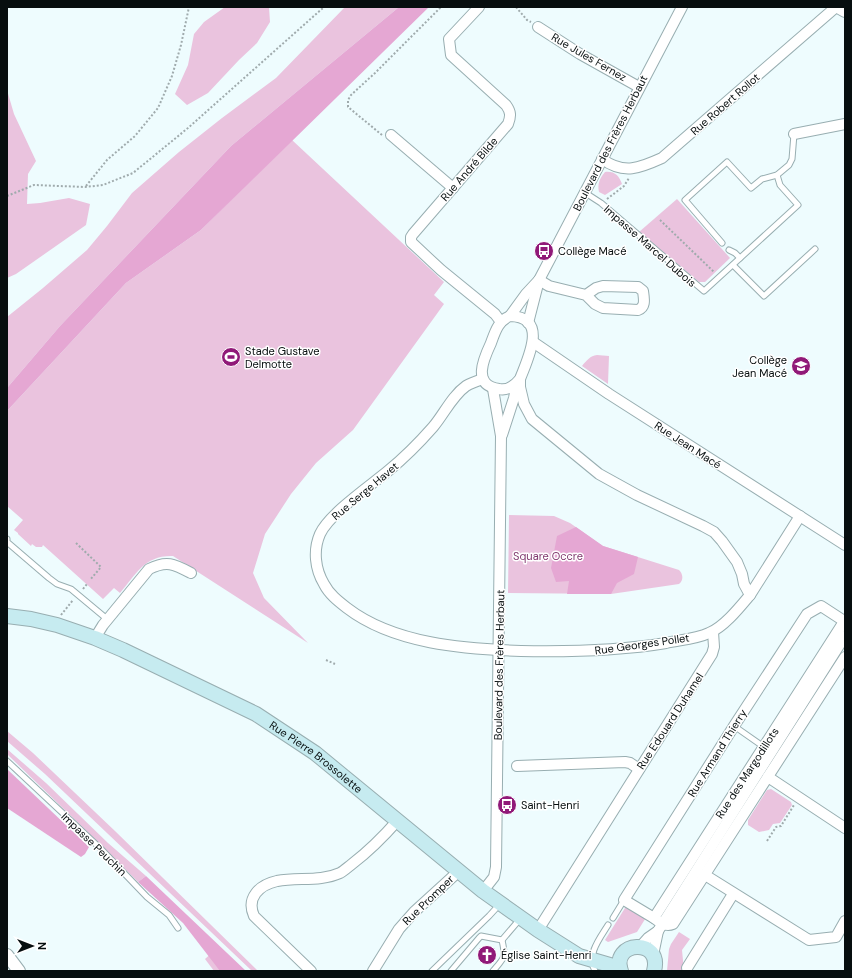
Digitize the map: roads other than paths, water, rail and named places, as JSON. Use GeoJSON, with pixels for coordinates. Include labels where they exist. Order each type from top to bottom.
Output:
{"type":"FeatureCollection","features":[{"type":"Feature","properties":{"kind":"main road","name":"Rue Pierre Brossolette"},"geometry":{"type":"LineString","coordinates":[[7,616],[31,619],[57,625],[95,638],[123,650],[272,723],[320,757],[483,891],[538,930],[594,965],[621,964],[630,948],[640,947]]}},
{"type":"Feature","properties":{"kind":"main road"},"geometry":{"type":"LineString","coordinates":[[640,947],[645,948],[655,960],[654,971]]}},
{"type":"Feature","properties":{"kind":"street","name":"Rue André Bilde"},"geometry":{"type":"LineString","coordinates":[[478,7],[449,39],[451,55],[506,105],[510,110],[510,117],[508,124],[413,234],[411,237],[411,242],[441,270],[495,314],[505,319]]}},
{"type":"Feature","properties":{"kind":"street","name":"Boulevard des Frères Herbaut"},"geometry":{"type":"LineString","coordinates":[[528,322],[539,280],[682,7]]}},
{"type":"Feature","properties":{"kind":"street"},"geometry":{"type":"LineString","coordinates":[[837,7],[845,11]]}},
{"type":"Feature","properties":{"kind":"street","name":"Rue Robert Rollot"},"geometry":{"type":"LineString","coordinates":[[602,159],[617,168],[635,168],[662,158],[837,7]]}},
{"type":"Feature","properties":{"kind":"street","name":"Rue Jules Fernez"},"geometry":{"type":"LineString","coordinates":[[538,27],[580,54],[639,87]]}},
{"type":"Feature","properties":{"kind":"street"},"geometry":{"type":"LineString","coordinates":[[794,134],[845,124]]}},
{"type":"Feature","properties":{"kind":"street"},"geometry":{"type":"LineString","coordinates":[[391,135],[453,188]]}},
{"type":"Feature","properties":{"kind":"street"},"geometry":{"type":"LineString","coordinates":[[539,280],[549,286],[586,295],[595,304],[603,308],[638,310],[641,309],[644,304],[643,291],[638,287],[603,286],[596,288],[586,295]]}},
{"type":"Feature","properties":{"kind":"street","name":"Boulevard des Frères Herbaut"},"geometry":{"type":"LineString","coordinates":[[483,379],[482,367],[484,357],[505,319],[539,280]]}},
{"type":"Feature","properties":{"kind":"street"},"geometry":{"type":"LineString","coordinates":[[505,319],[518,316],[528,322],[533,331],[533,342]]}},
{"type":"Feature","properties":{"kind":"street","name":"Boulevard des Frères Herbaut"},"geometry":{"type":"LineString","coordinates":[[501,436],[518,381],[533,342]]}},
{"type":"Feature","properties":{"kind":"street","name":"Rue Jean Macé"},"geometry":{"type":"LineString","coordinates":[[533,342],[608,394],[845,545]]}},
{"type":"Feature","properties":{"kind":"street"},"geometry":{"type":"LineString","coordinates":[[483,379],[486,384],[493,388],[503,390],[510,388],[518,381],[524,404],[532,419],[599,474],[637,495],[714,532],[737,562],[744,584],[750,595]]}},
{"type":"Feature","properties":{"kind":"street","name":"Rue Serge Havet"},"geometry":{"type":"LineString","coordinates":[[483,379],[467,385],[458,392],[435,425],[418,443],[396,464],[329,520],[318,541],[316,559],[320,578],[330,593],[350,611],[376,625],[404,635],[431,642],[499,650]]}},
{"type":"Feature","properties":{"kind":"street","name":"Boulevard des Frères Herbaut"},"geometry":{"type":"LineString","coordinates":[[483,891],[494,877],[496,866],[501,436],[493,388]]}},
{"type":"Feature","properties":{"kind":"street"},"geometry":{"type":"LineString","coordinates":[[712,632],[750,595],[800,516]]}},
{"type":"Feature","properties":{"kind":"street"},"geometry":{"type":"LineString","coordinates":[[95,638],[107,619],[149,569],[159,564],[172,563],[191,573]]}},
{"type":"Feature","properties":{"kind":"street","name":"Rue Armand Thierry"},"geometry":{"type":"LineString","coordinates":[[624,900],[807,614],[821,606],[844,620]]}},
{"type":"Feature","properties":{"kind":"street","name":"Rue des Margodillots"},"geometry":{"type":"LineString","coordinates":[[652,955],[658,924],[764,747],[844,620]]}},
{"type":"Feature","properties":{"kind":"street","name":"Rue Georges Pollet"},"geometry":{"type":"LineString","coordinates":[[499,650],[571,652],[620,649],[681,640],[712,632]]}},
{"type":"Feature","properties":{"kind":"street","name":"Rue Edouard Duhamel"},"geometry":{"type":"LineString","coordinates":[[538,930],[712,654],[714,647],[712,632]]}},
{"type":"Feature","properties":{"kind":"street","name":"Rue des Margodillots"},"geometry":{"type":"LineString","coordinates":[[640,947],[658,924],[845,636]]}},
{"type":"Feature","properties":{"kind":"street","name":"Rue des Margodillots"},"geometry":{"type":"LineString","coordinates":[[658,924],[670,926],[673,924],[843,663]]}},
{"type":"Feature","properties":{"kind":"street"},"geometry":{"type":"LineString","coordinates":[[517,766],[625,762],[630,763],[639,769]]}},
{"type":"Feature","properties":{"kind":"street"},"geometry":{"type":"LineString","coordinates":[[768,777],[845,828]]}},
{"type":"Feature","properties":{"kind":"street"},"geometry":{"type":"LineString","coordinates":[[311,971],[254,916],[251,904],[253,897],[258,891],[277,881],[319,878],[331,876],[341,872],[368,853],[398,820]]}},
{"type":"Feature","properties":{"kind":"street","name":"Rue Promper"},"geometry":{"type":"LineString","coordinates":[[373,971],[398,929],[459,870]]}},
{"type":"Feature","properties":{"kind":"street"},"geometry":{"type":"LineString","coordinates":[[705,876],[809,940],[836,937],[845,921]]}},
{"type":"Feature","properties":{"kind":"street"},"geometry":{"type":"LineString","coordinates":[[687,968],[733,894]]}},
{"type":"Feature","properties":{"kind":"street"},"geometry":{"type":"LineString","coordinates":[[624,900],[658,924]]}},
{"type":"Feature","properties":{"kind":"street"},"geometry":{"type":"LineString","coordinates":[[7,955],[19,971]]}},
{"type":"Feature","properties":{"kind":"lane"},"geometry":{"type":"LineString","coordinates":[[722,242],[685,200],[727,162],[751,188],[762,179],[777,175],[789,165],[792,159],[794,134]]}},
{"type":"Feature","properties":{"kind":"lane","name":"Impasse Marcel Dubois"},"geometry":{"type":"LineString","coordinates":[[584,192],[601,203],[704,291],[798,205],[780,185],[777,175]]}},
{"type":"Feature","properties":{"kind":"lane"},"geometry":{"type":"LineString","coordinates":[[733,265],[764,296],[816,249]]}},
{"type":"Feature","properties":{"kind":"lane"},"geometry":{"type":"LineString","coordinates":[[729,250],[740,258]]}},
{"type":"Feature","properties":{"kind":"lane"},"geometry":{"type":"LineString","coordinates":[[7,539],[8,542],[49,578],[57,584],[71,588],[107,619]]}},
{"type":"Feature","properties":{"kind":"lane"},"geometry":{"type":"LineString","coordinates":[[734,726],[764,747]]}},
{"type":"Feature","properties":{"kind":"lane","name":"Impasse Peuchin"},"geometry":{"type":"LineString","coordinates":[[7,761],[100,848],[148,897],[169,915],[178,928]]}},
{"type":"Feature","properties":{"kind":"lane"},"geometry":{"type":"LineString","coordinates":[[613,918],[624,900]]}},
{"type":"Feature","properties":{"kind":"lane"},"geometry":{"type":"LineString","coordinates":[[432,971],[489,916],[500,903]]}},
{"type":"Feature","properties":{"kind":"lane"},"geometry":{"type":"LineString","coordinates":[[502,940],[521,918]]}},
{"type":"Feature","properties":{"kind":"lane"},"geometry":{"type":"LineString","coordinates":[[594,965],[595,946],[608,925]]}},
{"type":"Feature","properties":{"kind":"lane"},"geometry":{"type":"LineString","coordinates":[[451,971],[481,936],[502,940]]}},
{"type":"Feature","properties":{"kind":"lane"},"geometry":{"type":"LineString","coordinates":[[493,971],[504,958],[505,954],[502,940]]}},
{"type":"Feature","properties":{"kind":"place","name":"Collège Macé"},"geometry":{"type":"Point","coordinates":[544,251]}},
{"type":"Feature","properties":{"kind":"place","name":"Stade Gustave Delmotte"},"geometry":{"type":"Point","coordinates":[231,357]}},
{"type":"Feature","properties":{"kind":"place","name":"Collège Jean Macé"},"geometry":{"type":"Point","coordinates":[801,366]}},
{"type":"Feature","properties":{"kind":"place","name":"Saint-Henri"},"geometry":{"type":"Point","coordinates":[507,805]}},
{"type":"Feature","properties":{"kind":"place","name":"Église Saint-Henri"},"geometry":{"type":"Point","coordinates":[487,955]}},
{"type":"Feature","properties":{"kind":"park label","name":"Square Occre"},"geometry":{"type":"Point","coordinates":[548,556]}}]}
